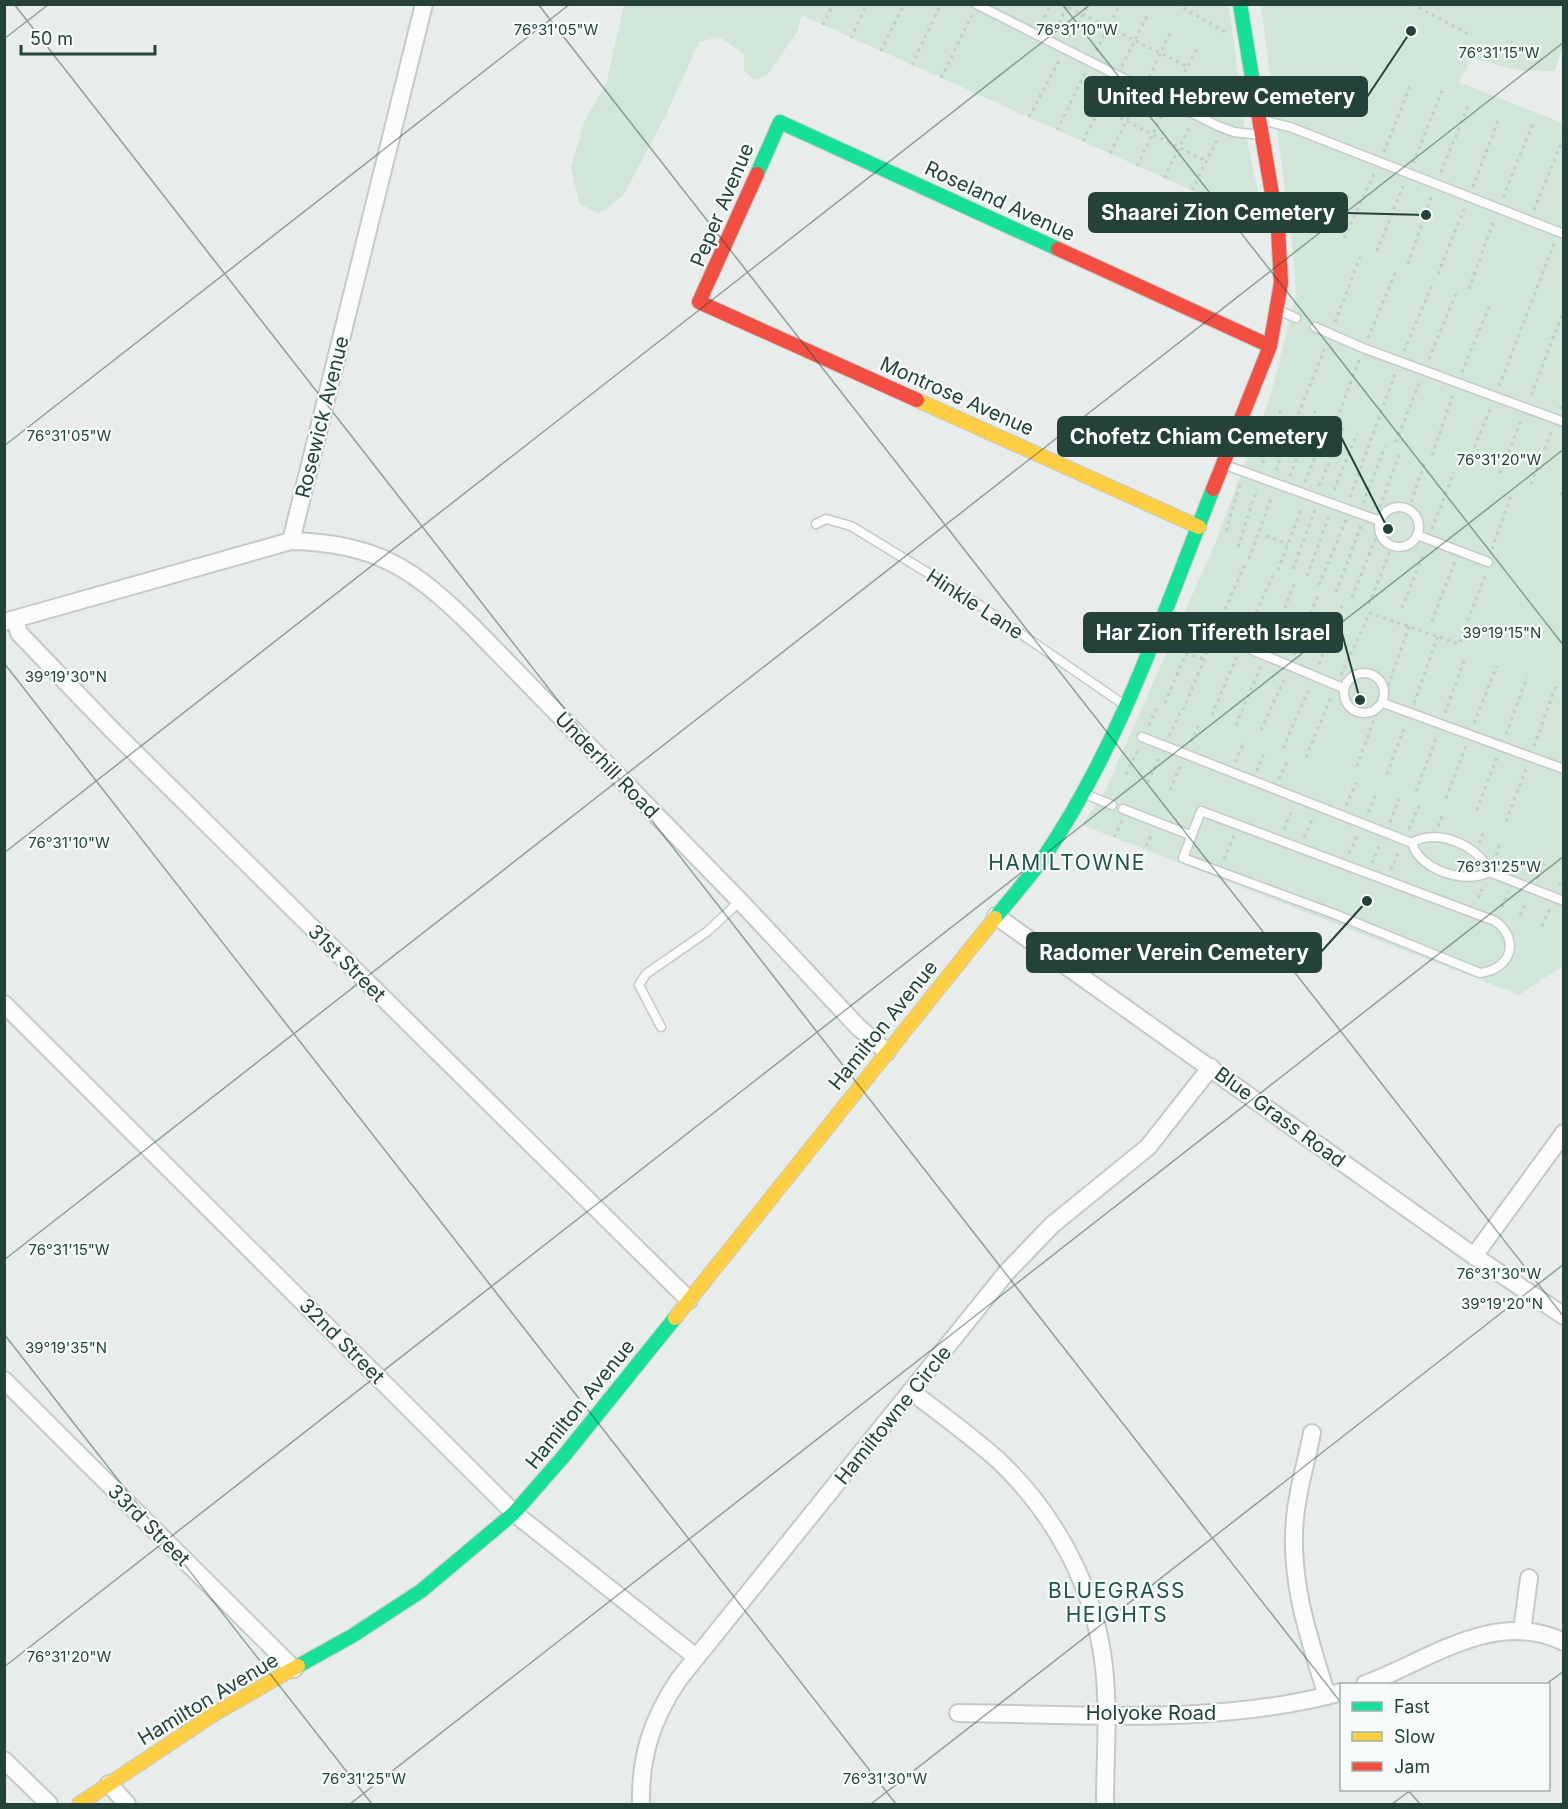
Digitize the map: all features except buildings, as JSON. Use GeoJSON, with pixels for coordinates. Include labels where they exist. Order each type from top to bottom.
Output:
{"type":"FeatureCollection","features":[{"type":"Feature","properties":{"kind":"street","name":"Rosewick Avenue"},"geometry":{"type":"LineString","coordinates":[[291,541],[424,4]]}},
{"type":"Feature","properties":{"kind":"street","name":"Hamilton Avenue"},"geometry":{"type":"LineString","coordinates":[[79,1804],[214,1714],[374,1623],[421,1591],[514,1513],[563,1457],[1043,858],[1120,727],[1270,346],[1281,283],[1278,229],[1240,4]]}},
{"type":"Feature","properties":{"kind":"street","name":"Peper Avenue"},"geometry":{"type":"LineString","coordinates":[[699,302],[707,289],[780,122]]}},
{"type":"Feature","properties":{"kind":"street","name":"Roseland Avenue"},"geometry":{"type":"LineString","coordinates":[[780,122],[1270,346]]}},
{"type":"Feature","properties":{"kind":"street","name":"Montrose Avenue"},"geometry":{"type":"LineString","coordinates":[[699,302],[1199,527]]}},
{"type":"Feature","properties":{"kind":"street"},"geometry":{"type":"LineString","coordinates":[[10,621],[291,541]]}},
{"type":"Feature","properties":{"kind":"street","name":"Underhill Road"},"geometry":{"type":"LineString","coordinates":[[291,541],[335,543],[356,548],[400,566],[434,590],[740,901],[858,1027],[887,1052]]}},
{"type":"Feature","properties":{"kind":"street","name":"31st Street"},"geometry":{"type":"LineString","coordinates":[[10,621],[113,731],[688,1300]]}},
{"type":"Feature","properties":{"kind":"street","name":"Blue Grass Road"},"geometry":{"type":"LineString","coordinates":[[996,916],[1474,1256],[1563,1316]]}},
{"type":"Feature","properties":{"kind":"street","name":"32nd Street"},"geometry":{"type":"LineString","coordinates":[[4,1004],[514,1513],[696,1657]]}},
{"type":"Feature","properties":{"kind":"street","name":"Hamiltowne Circle"},"geometry":{"type":"LineString","coordinates":[[641,1804],[641,1768],[650,1730],[669,1694],[696,1657],[1006,1273],[1052,1225],[1148,1146],[1211,1067]]}},
{"type":"Feature","properties":{"kind":"street"},"geometry":{"type":"LineString","coordinates":[[1474,1256],[1563,1132]]}},
{"type":"Feature","properties":{"kind":"street","name":"33rd Street"},"geometry":{"type":"LineString","coordinates":[[4,1380],[294,1669]]}},
{"type":"Feature","properties":{"kind":"street"},"geometry":{"type":"LineString","coordinates":[[912,1392],[998,1460],[1026,1490],[1058,1534],[1080,1577],[1096,1625],[1104,1670],[1105,1804]]}},
{"type":"Feature","properties":{"kind":"street"},"geometry":{"type":"LineString","coordinates":[[1312,1433],[1296,1510],[1294,1555],[1300,1606],[1334,1694]]}},
{"type":"Feature","properties":{"kind":"street"},"geometry":{"type":"LineString","coordinates":[[1522,1631],[1529,1578]]}},
{"type":"Feature","properties":{"kind":"street"},"geometry":{"type":"LineString","coordinates":[[1367,1683],[1464,1640],[1494,1631],[1546,1634],[1563,1642]]}},
{"type":"Feature","properties":{"kind":"street","name":"Holyoke Road"},"geometry":{"type":"LineString","coordinates":[[958,1713],[1238,1712],[1334,1694]]}},
{"type":"Feature","properties":{"kind":"street"},"geometry":{"type":"LineString","coordinates":[[4,1760],[49,1804]]}},
{"type":"Feature","properties":{"kind":"street"},"geometry":{"type":"LineString","coordinates":[[109,1784],[127,1804]]}},
{"type":"Feature","properties":{"kind":"lane"},"geometry":{"type":"LineString","coordinates":[[977,5],[1223,128],[1262,135]]}},
{"type":"Feature","properties":{"kind":"lane"},"geometry":{"type":"LineString","coordinates":[[1260,120],[1290,127],[1561,233]]}},
{"type":"Feature","properties":{"kind":"lane"},"geometry":{"type":"LineString","coordinates":[[1278,310],[1296,318]]}},
{"type":"Feature","properties":{"kind":"lane"},"geometry":{"type":"LineString","coordinates":[[1315,327],[1400,362],[1560,420]]}},
{"type":"Feature","properties":{"kind":"lane"},"geometry":{"type":"LineString","coordinates":[[1224,464],[1355,512],[1378,523],[1382,537],[1392,546],[1407,546],[1417,535],[1419,525],[1416,515],[1409,509],[1400,507],[1390,509],[1378,523]]}},
{"type":"Feature","properties":{"kind":"lane","name":"Hinkle Lane"},"geometry":{"type":"LineString","coordinates":[[816,524],[826,519],[851,526],[969,598],[1126,707]]}},
{"type":"Feature","properties":{"kind":"lane"},"geometry":{"type":"LineString","coordinates":[[1417,535],[1488,562]]}},
{"type":"Feature","properties":{"kind":"lane"},"geometry":{"type":"LineString","coordinates":[[1165,611],[1181,620]]}},
{"type":"Feature","properties":{"kind":"lane"},"geometry":{"type":"LineString","coordinates":[[1197,627],[1340,686],[1347,705],[1355,712],[1373,712],[1382,701],[1383,684],[1373,674],[1360,673],[1340,686]]}},
{"type":"Feature","properties":{"kind":"lane"},"geometry":{"type":"LineString","coordinates":[[1382,701],[1563,769]]}},
{"type":"Feature","properties":{"kind":"lane"},"geometry":{"type":"LineString","coordinates":[[1142,736],[1412,843],[1420,860],[1447,872],[1466,878],[1480,878],[1489,872]]}},
{"type":"Feature","properties":{"kind":"lane"},"geometry":{"type":"LineString","coordinates":[[1083,793],[1112,805]]}},
{"type":"Feature","properties":{"kind":"lane"},"geometry":{"type":"LineString","coordinates":[[1123,809],[1190,835]]}},
{"type":"Feature","properties":{"kind":"lane"},"geometry":{"type":"LineString","coordinates":[[1201,811],[1239,825],[1495,921],[1509,934],[1511,942],[1509,953],[1498,967],[1480,973],[1337,915],[1183,858],[1190,835],[1201,811]]}},
{"type":"Feature","properties":{"kind":"lane"},"geometry":{"type":"LineString","coordinates":[[1412,843],[1429,836],[1458,844],[1476,851],[1486,860],[1489,872]]}},
{"type":"Feature","properties":{"kind":"lane"},"geometry":{"type":"LineString","coordinates":[[1489,872],[1563,901]]}},
{"type":"Feature","properties":{"kind":"lane"},"geometry":{"type":"LineString","coordinates":[[661,1027],[639,985],[646,975],[708,931],[740,901]]}},
{"type":"Feature","properties":{"kind":"path"},"geometry":{"type":"LineString","coordinates":[[823,25],[833,4]]}},
{"type":"Feature","properties":{"kind":"path"},"geometry":{"type":"LineString","coordinates":[[851,38],[867,4]]}},
{"type":"Feature","properties":{"kind":"path"},"geometry":{"type":"LineString","coordinates":[[881,51],[904,4]]}},
{"type":"Feature","properties":{"kind":"path"},"geometry":{"type":"LineString","coordinates":[[912,65],[941,4]]}},
{"type":"Feature","properties":{"kind":"path"},"geometry":{"type":"LineString","coordinates":[[1035,34],[1051,4]]}},
{"type":"Feature","properties":{"kind":"path"},"geometry":{"type":"LineString","coordinates":[[1062,4],[1188,67]]}},
{"type":"Feature","properties":{"kind":"path"},"geometry":{"type":"LineString","coordinates":[[1177,4],[1223,31],[1233,35],[1245,34]]}},
{"type":"Feature","properties":{"kind":"path"},"geometry":{"type":"LineString","coordinates":[[1412,4],[1472,36]]}},
{"type":"Feature","properties":{"kind":"path"},"geometry":{"type":"LineString","coordinates":[[941,78],[977,5]]}},
{"type":"Feature","properties":{"kind":"path"},"geometry":{"type":"LineString","coordinates":[[1050,42],[1067,6]]}},
{"type":"Feature","properties":{"kind":"path"},"geometry":{"type":"LineString","coordinates":[[1100,108],[1206,161]]}},
{"type":"Feature","properties":{"kind":"path"},"geometry":{"type":"LineString","coordinates":[[1164,178],[1196,115]]}},
{"type":"Feature","properties":{"kind":"path"},"geometry":{"type":"LineString","coordinates":[[1192,190],[1223,128]]}},
{"type":"Feature","properties":{"kind":"path"},"geometry":{"type":"LineString","coordinates":[[1530,221],[1563,140]]}},
{"type":"Feature","properties":{"kind":"path"},"geometry":{"type":"LineString","coordinates":[[1466,468],[1561,233]]}},
{"type":"Feature","properties":{"kind":"path"},"geometry":{"type":"LineString","coordinates":[[1249,559],[1274,482],[1360,257]]}},
{"type":"Feature","properties":{"kind":"path"},"geometry":{"type":"LineString","coordinates":[[1336,592],[1355,512],[1400,362],[1433,283]]}},
{"type":"Feature","properties":{"kind":"path"},"geometry":{"type":"LineString","coordinates":[[1500,472],[1563,310]]}},
{"type":"Feature","properties":{"kind":"path"},"geometry":{"type":"LineString","coordinates":[[1531,484],[1560,420],[1563,399]]}},
{"type":"Feature","properties":{"kind":"path"},"geometry":{"type":"LineString","coordinates":[[1263,463],[1282,406]]}},
{"type":"Feature","properties":{"kind":"path"},"geometry":{"type":"LineString","coordinates":[[1286,487],[1315,411]]}},
{"type":"Feature","properties":{"kind":"path"},"geometry":{"type":"LineString","coordinates":[[1293,569],[1331,417]]}},
{"type":"Feature","properties":{"kind":"path"},"geometry":{"type":"LineString","coordinates":[[1278,570],[1288,544],[1344,427]]}},
{"type":"Feature","properties":{"kind":"path"},"geometry":{"type":"LineString","coordinates":[[1306,576],[1357,434]]}},
{"type":"Feature","properties":{"kind":"path"},"geometry":{"type":"LineString","coordinates":[[1319,585],[1385,446]]}},
{"type":"Feature","properties":{"kind":"path"},"geometry":{"type":"LineString","coordinates":[[1352,597],[1400,453]]}},
{"type":"Feature","properties":{"kind":"path"},"geometry":{"type":"LineString","coordinates":[[1409,509],[1425,461]]}},
{"type":"Feature","properties":{"kind":"path"},"geometry":{"type":"LineString","coordinates":[[1238,547],[1261,478]]}},
{"type":"Feature","properties":{"kind":"path"},"geometry":{"type":"LineString","coordinates":[[1226,531],[1241,480]]}},
{"type":"Feature","properties":{"kind":"path"},"geometry":{"type":"LineString","coordinates":[[1561,495],[1563,487]]}},
{"type":"Feature","properties":{"kind":"path"},"geometry":{"type":"LineString","coordinates":[[1306,757],[1340,686],[1370,613],[1459,644],[1512,493]]}},
{"type":"Feature","properties":{"kind":"path"},"geometry":{"type":"LineString","coordinates":[[1266,536],[1288,544]]}},
{"type":"Feature","properties":{"kind":"path"},"geometry":{"type":"LineString","coordinates":[[1369,604],[1392,546]]}},
{"type":"Feature","properties":{"kind":"path"},"geometry":{"type":"LineString","coordinates":[[1432,621],[1459,552]]}},
{"type":"Feature","properties":{"kind":"path"},"geometry":{"type":"LineString","coordinates":[[1357,766],[1409,626]]}},
{"type":"Feature","properties":{"kind":"path"},"geometry":{"type":"LineString","coordinates":[[1165,703],[1186,654],[1204,659]]}},
{"type":"Feature","properties":{"kind":"path"},"geometry":{"type":"LineString","coordinates":[[1231,771],[1245,741]]}},
{"type":"Feature","properties":{"kind":"path"},"geometry":{"type":"LineString","coordinates":[[1253,780],[1264,753]]}},
{"type":"Feature","properties":{"kind":"path"},"geometry":{"type":"LineString","coordinates":[[1275,789],[1287,762]]}},
{"type":"Feature","properties":{"kind":"path"},"geometry":{"type":"LineString","coordinates":[[1341,815],[1356,783]]}},
{"type":"Feature","properties":{"kind":"path"},"geometry":{"type":"LineString","coordinates":[[1282,833],[1298,798]]}},
{"type":"Feature","properties":{"kind":"path"},"geometry":{"type":"LineString","coordinates":[[1302,841],[1318,806]]}},
{"type":"Feature","properties":{"kind":"path"},"geometry":{"type":"LineString","coordinates":[[1218,872],[1239,825]]}},
{"type":"Feature","properties":{"kind":"green space"},"geometry":{"type":"Polygon","coordinates":[[[624,5],[1229,5],[1245,132],[1265,223],[801,15],[798,31],[767,75],[754,80],[744,70],[744,54],[719,37],[699,42],[666,115],[623,196],[598,214],[579,203],[571,167],[585,120],[606,84],[624,5]]]}},
{"type":"Feature","properties":{"kind":"green space"},"geometry":{"type":"Polygon","coordinates":[[[1261,5],[1563,5],[1563,45],[1555,71],[1521,71],[1472,58],[1459,82],[1563,123],[1563,966],[1519,995],[1082,825],[1105,791],[1214,546],[1271,394],[1296,295],[1294,261],[1261,5]]]}},
{"type":"Feature","properties":{"kind":"traffic: fast"},"geometry":{"type":"LineString","coordinates":[[1240,4],[1254,89]]}},
{"type":"Feature","properties":{"kind":"traffic: fast"},"geometry":{"type":"LineString","coordinates":[[757,174],[780,122],[1058,249]]}},
{"type":"Feature","properties":{"kind":"traffic: fast"},"geometry":{"type":"LineString","coordinates":[[995,918],[1044,857],[1095,770],[1118,724],[1158,631],[1213,489]]}},
{"type":"Feature","properties":{"kind":"traffic: fast"},"geometry":{"type":"LineString","coordinates":[[298,1666],[352,1636],[421,1591],[514,1513],[563,1457],[675,1318]]}},
{"type":"Feature","properties":{"kind":"traffic: slow"},"geometry":{"type":"LineString","coordinates":[[917,400],[1199,527]]}},
{"type":"Feature","properties":{"kind":"traffic: slow"},"geometry":{"type":"LineString","coordinates":[[675,1318],[995,918]]}},
{"type":"Feature","properties":{"kind":"traffic: slow"},"geometry":{"type":"LineString","coordinates":[[79,1804],[214,1714],[298,1666]]}},
{"type":"Feature","properties":{"kind":"traffic: jam"},"geometry":{"type":"LineString","coordinates":[[1213,489],[1270,346],[1281,283],[1278,229],[1254,89]]}},
{"type":"Feature","properties":{"kind":"traffic: jam"},"geometry":{"type":"LineString","coordinates":[[757,174],[699,302],[917,400]]}},
{"type":"Feature","properties":{"kind":"traffic: jam"},"geometry":{"type":"LineString","coordinates":[[1058,249],[1270,346]]}},
{"type":"Feature","properties":{"kind":"place","name":"United Hebrew Cemetery"},"geometry":{"type":"Point","coordinates":[1411,31]}},
{"type":"Feature","properties":{"kind":"place","name":"Shaarei Zion Cemetery"},"geometry":{"type":"Point","coordinates":[1426,215]}},
{"type":"Feature","properties":{"kind":"place","name":"Chofetz Chiam Cemetery"},"geometry":{"type":"Point","coordinates":[1388,529]}},
{"type":"Feature","properties":{"kind":"place","name":"Har Zion Tifereth Israel"},"geometry":{"type":"Point","coordinates":[1360,700]}},
{"type":"Feature","properties":{"kind":"place","name":"Radomer Verein Cemetery"},"geometry":{"type":"Point","coordinates":[1367,901]}},
{"type":"Feature","properties":{"kind":"district","name":"HAMILTOWNE"},"geometry":{"type":"Point","coordinates":[1067,862]}},
{"type":"Feature","properties":{"kind":"district","name":"BLUEGRASS HEIGHTS"},"geometry":{"type":"Point","coordinates":[1117,1602]}}]}
